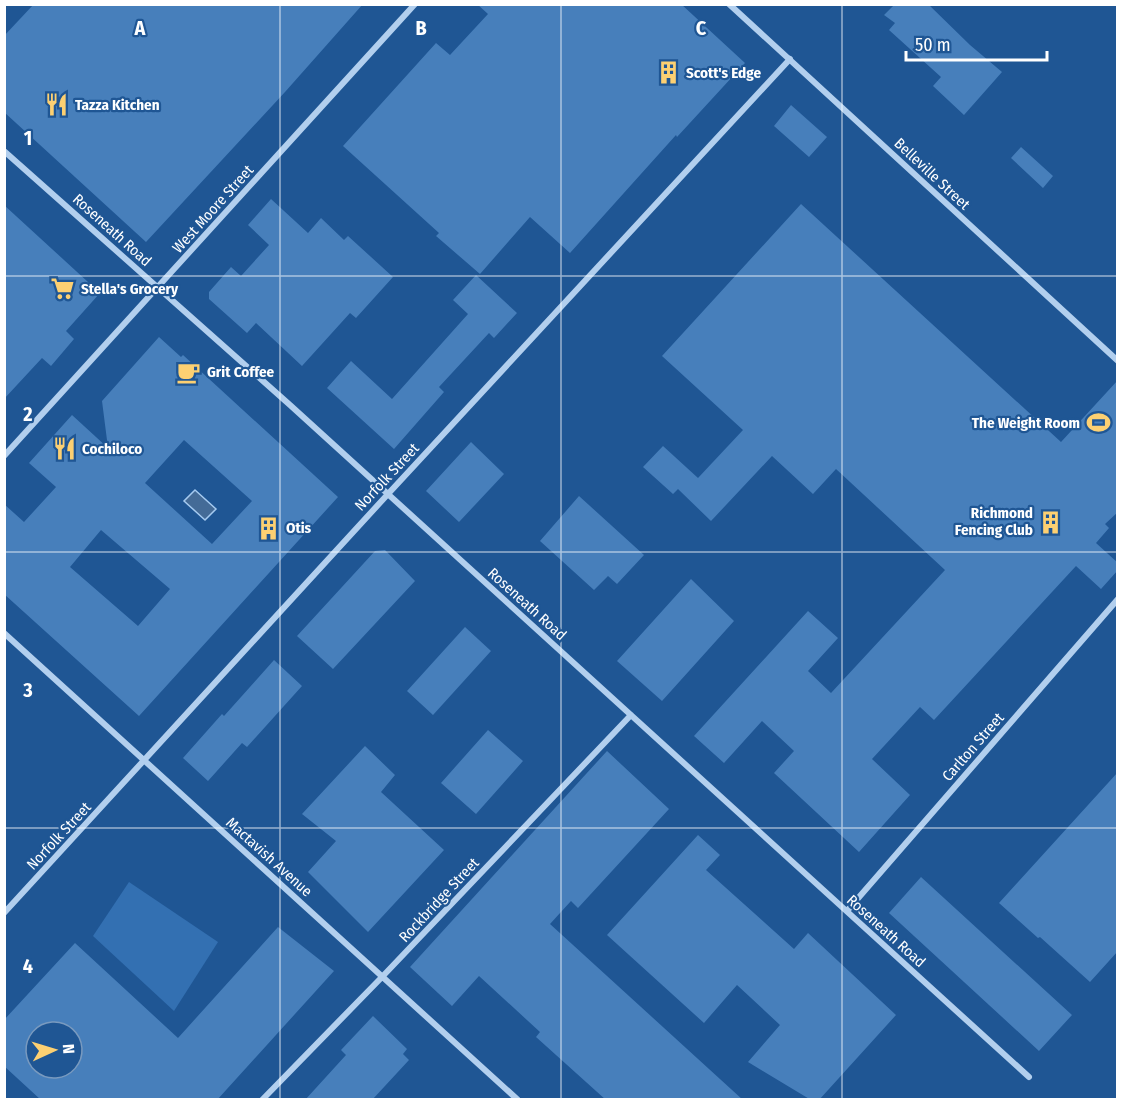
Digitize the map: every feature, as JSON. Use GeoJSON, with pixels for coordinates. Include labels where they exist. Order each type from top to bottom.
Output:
{"type":"FeatureCollection","features":[{"type":"Feature","properties":{"kind":"street","name":"West Moore Street"},"geometry":{"type":"LineString","coordinates":[[4,456],[415,4]]}},
{"type":"Feature","properties":{"kind":"street","name":"Belleville Street"},"geometry":{"type":"LineString","coordinates":[[729,4],[1118,361]]}},
{"type":"Feature","properties":{"kind":"street","name":"Norfolk Street"},"geometry":{"type":"LineString","coordinates":[[4,913],[790,59]]}},
{"type":"Feature","properties":{"kind":"street","name":"Roseneath Road"},"geometry":{"type":"LineString","coordinates":[[4,151],[388,494],[1029,1077]]}},
{"type":"Feature","properties":{"kind":"street","name":"Carlton Street"},"geometry":{"type":"LineString","coordinates":[[847,911],[1118,598]]}},
{"type":"Feature","properties":{"kind":"street","name":"Mactavish Avenue"},"geometry":{"type":"LineString","coordinates":[[4,633],[518,1100]]}},
{"type":"Feature","properties":{"kind":"street","name":"Rockbridge Street"},"geometry":{"type":"LineString","coordinates":[[262,1100],[631,715]]}},
{"type":"Feature","properties":{"kind":"shaded area"},"geometry":{"type":"Polygon","coordinates":[[[195,490],[216,509],[205,520],[184,501],[195,490]]]}},
{"type":"Feature","properties":{"kind":"shaded area"},"geometry":{"type":"Polygon","coordinates":[[[129,882],[218,942],[174,1011],[93,936],[129,882]]]}},
{"type":"Feature","properties":{"kind":"building"},"geometry":{"type":"Polygon","coordinates":[[[34,4],[363,4],[146,242],[4,112],[4,36],[34,4]]]}},
{"type":"Feature","properties":{"kind":"building"},"geometry":{"type":"Polygon","coordinates":[[[477,4],[681,4],[745,63],[677,137],[676,135],[570,253],[530,217],[480,274],[436,236],[439,233],[343,146],[436,43],[450,55],[488,14],[477,4]]]}},
{"type":"Feature","properties":{"kind":"building"},"geometry":{"type":"Polygon","coordinates":[[[895,4],[928,4],[1002,72],[964,115],[933,86],[941,77],[889,30],[895,23],[884,15],[895,4]]]}},
{"type":"Feature","properties":{"kind":"building"},"geometry":{"type":"Polygon","coordinates":[[[791,105],[827,137],[809,157],[774,126],[791,105]]]}},
{"type":"Feature","properties":{"kind":"building"},"geometry":{"type":"Polygon","coordinates":[[[1021,147],[1053,176],[1043,188],[1011,158],[1021,147]]]}},
{"type":"Feature","properties":{"kind":"building"},"geometry":{"type":"Polygon","coordinates":[[[271,199],[308,233],[321,218],[344,240],[348,236],[393,277],[356,318],[350,313],[302,366],[256,323],[247,333],[209,299],[209,292],[231,267],[241,276],[269,245],[248,225],[271,199]]]}},
{"type":"Feature","properties":{"kind":"building"},"geometry":{"type":"Polygon","coordinates":[[[801,204],[1061,442],[1118,380],[1118,512],[1105,524],[1109,528],[1096,543],[1118,563],[1118,570],[1101,589],[1076,566],[934,720],[920,707],[872,759],[910,795],[859,852],[774,773],[794,751],[762,721],[724,763],[694,736],[808,611],[838,638],[808,671],[831,693],[945,570],[836,469],[813,494],[772,456],[711,521],[678,489],[673,494],[643,467],[663,446],[698,478],[743,430],[662,356],[801,204]]]}},
{"type":"Feature","properties":{"kind":"building"},"geometry":{"type":"Polygon","coordinates":[[[4,205],[100,293],[66,331],[74,339],[51,366],[42,358],[4,399],[4,205]]]}},
{"type":"Feature","properties":{"kind":"building"},"geometry":{"type":"Polygon","coordinates":[[[476,275],[517,313],[494,338],[489,333],[439,387],[444,392],[394,449],[327,388],[351,361],[392,399],[468,314],[453,300],[476,275]]]}},
{"type":"Feature","properties":{"kind":"building","name":"Otis"},"geometry":{"type":"Polygon","coordinates":[[[159,337],[181,357],[183,355],[338,497],[139,716],[4,594],[4,504],[24,522],[56,487],[29,463],[72,415],[108,448],[102,401],[159,337]],[[184,440],[145,483],[212,544],[252,501],[184,440]],[[101,530],[70,567],[138,626],[170,589],[101,530]]]}},
{"type":"Feature","properties":{"kind":"building"},"geometry":{"type":"Polygon","coordinates":[[[471,442],[504,474],[459,522],[426,491],[471,442]]]}},
{"type":"Feature","properties":{"kind":"building"},"geometry":{"type":"Polygon","coordinates":[[[579,496],[644,555],[617,584],[608,576],[594,590],[540,541],[579,496]]]}},
{"type":"Feature","properties":{"kind":"building"},"geometry":{"type":"Polygon","coordinates":[[[385,550],[415,581],[333,669],[297,636],[375,551],[385,550]]]}},
{"type":"Feature","properties":{"kind":"building"},"geometry":{"type":"Polygon","coordinates":[[[691,579],[734,621],[662,701],[617,661],[691,579]]]}},
{"type":"Feature","properties":{"kind":"building"},"geometry":{"type":"Polygon","coordinates":[[[465,627],[491,651],[433,715],[407,691],[465,627]]]}},
{"type":"Feature","properties":{"kind":"building"},"geometry":{"type":"Polygon","coordinates":[[[274,660],[302,686],[247,747],[242,743],[208,781],[183,758],[274,660]]]}},
{"type":"Feature","properties":{"kind":"building"},"geometry":{"type":"Polygon","coordinates":[[[488,730],[523,761],[476,814],[441,783],[488,730]]]}},
{"type":"Feature","properties":{"kind":"building"},"geometry":{"type":"Polygon","coordinates":[[[365,746],[395,775],[381,792],[444,850],[368,932],[308,872],[336,841],[302,814],[365,746]]]}},
{"type":"Feature","properties":{"kind":"building"},"geometry":{"type":"Polygon","coordinates":[[[607,751],[669,809],[578,908],[571,901],[550,924],[743,1100],[606,1100],[536,1037],[540,1032],[479,976],[452,1006],[410,967],[607,751]]]}},
{"type":"Feature","properties":{"kind":"building"},"geometry":{"type":"Polygon","coordinates":[[[1118,772],[1118,951],[1090,982],[999,903],[1118,772]]]}},
{"type":"Feature","properties":{"kind":"building"},"geometry":{"type":"Polygon","coordinates":[[[698,835],[720,855],[706,870],[794,949],[808,933],[896,1015],[819,1100],[811,1100],[748,1062],[780,1025],[737,985],[704,1023],[607,935],[698,835]]]}},
{"type":"Feature","properties":{"kind":"building"},"geometry":{"type":"Polygon","coordinates":[[[921,877],[1072,1015],[1039,1051],[889,913],[921,877]]]}},
{"type":"Feature","properties":{"kind":"building"},"geometry":{"type":"Polygon","coordinates":[[[278,927],[334,971],[217,1100],[41,1100],[4,1066],[4,1020],[75,943],[178,1038],[278,927]]]}},
{"type":"Feature","properties":{"kind":"building"},"geometry":{"type":"Polygon","coordinates":[[[373,1016],[407,1049],[403,1054],[409,1060],[372,1100],[305,1100],[346,1055],[341,1050],[373,1016]]]}},
{"type":"Feature","properties":{"kind":"place","name":"Scott's Edge"},"geometry":{"type":"Point","coordinates":[668,73]}},
{"type":"Feature","properties":{"kind":"place","name":"Tazza Kitchen"},"geometry":{"type":"Point","coordinates":[57,105]}},
{"type":"Feature","properties":{"kind":"place","name":"Stella's Grocery"},"geometry":{"type":"Point","coordinates":[63,289]}},
{"type":"Feature","properties":{"kind":"place","name":"Grit Coffee"},"geometry":{"type":"Point","coordinates":[189,372]}},
{"type":"Feature","properties":{"kind":"place","name":"The Weight Room"},"geometry":{"type":"Point","coordinates":[1098,423]}},
{"type":"Feature","properties":{"kind":"place","name":"Cochiloco"},"geometry":{"type":"Point","coordinates":[64,449]}},
{"type":"Feature","properties":{"kind":"place","name":"Richmond Fencing Club"},"geometry":{"type":"Point","coordinates":[1051,522]}},
{"type":"Feature","properties":{"kind":"place","name":"Otis"},"geometry":{"type":"Point","coordinates":[268,528]}}]}
